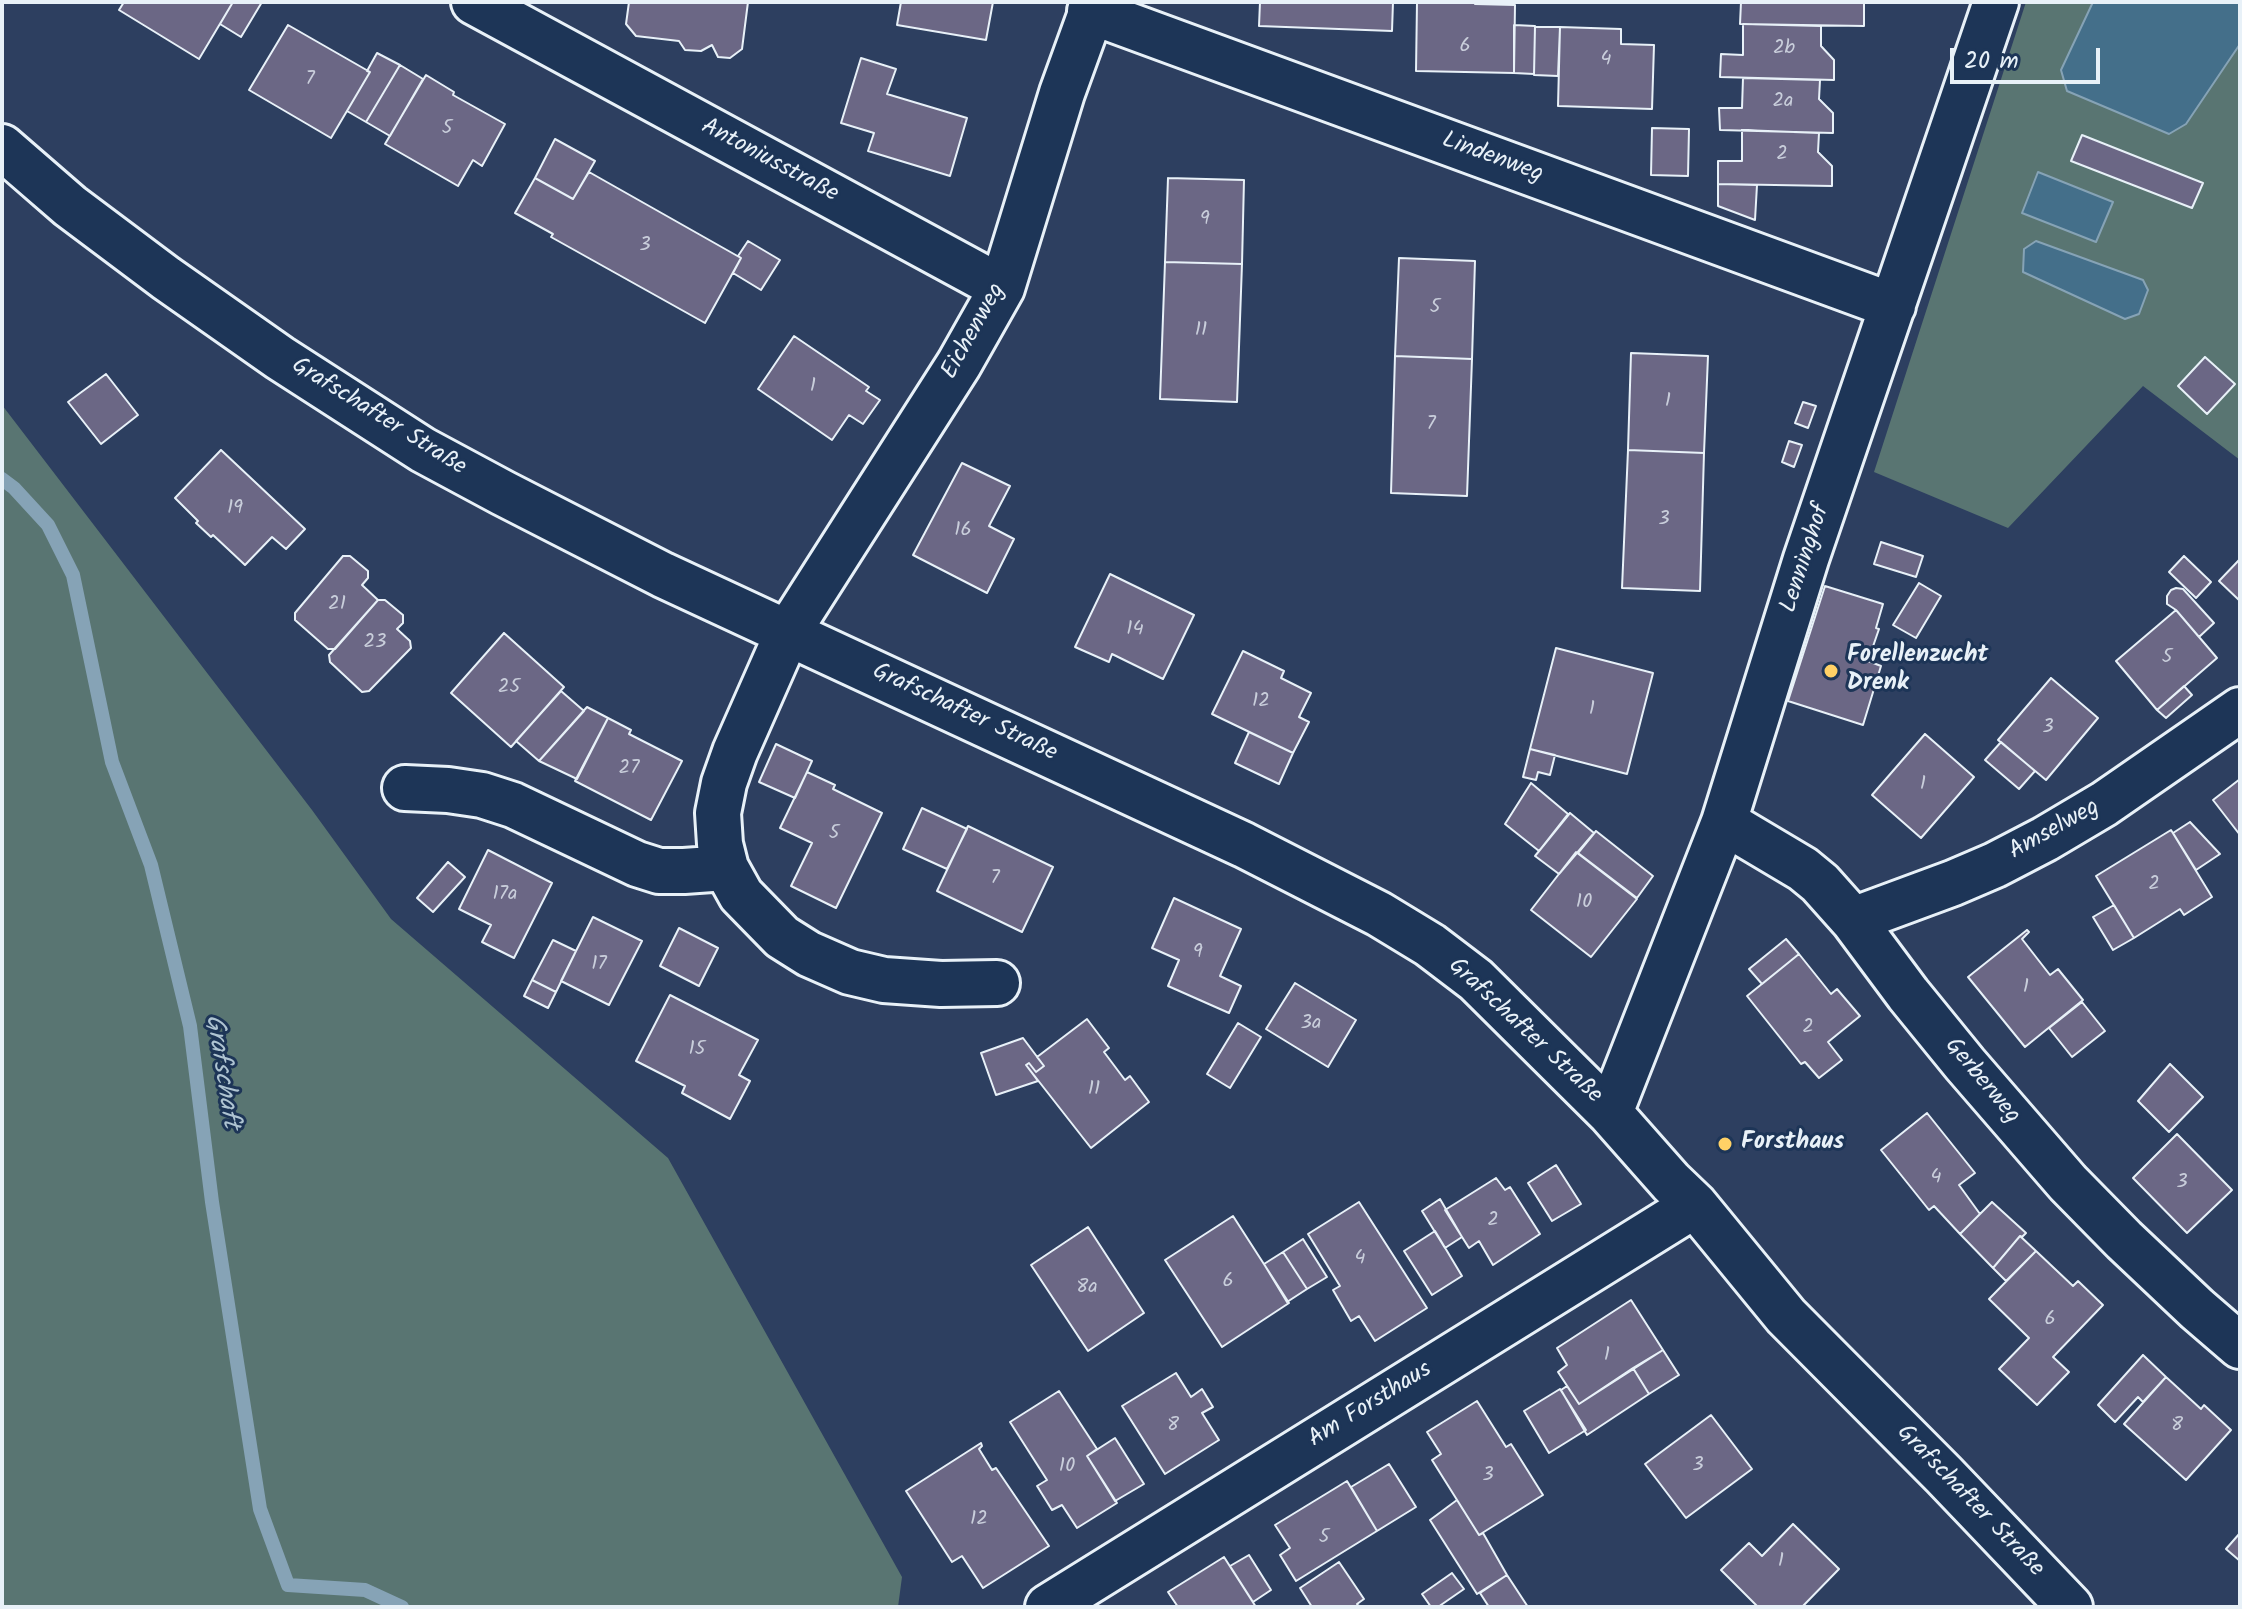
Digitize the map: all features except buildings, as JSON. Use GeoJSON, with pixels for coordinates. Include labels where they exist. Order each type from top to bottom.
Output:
{"type":"FeatureCollection","features":[{"type":"Feature","properties":{"kind":"street","name":"Antoniusstraße"},"geometry":{"type":"LineString","coordinates":[[474,2],[539,19],[1002,288]]}},
{"type":"Feature","properties":{"kind":"street","name":"Lenninghof"},"geometry":{"type":"LineString","coordinates":[[1610,1113],[1724,822],[1806,559],[1996,2]]}},
{"type":"Feature","properties":{"kind":"street","name":"Lindenweg"},"geometry":{"type":"LineString","coordinates":[[1093,7],[1893,306]]}},
{"type":"Feature","properties":{"kind":"street","name":"Eichenweg"},"geometry":{"type":"LineString","coordinates":[[788,632],[959,364],[1002,288],[1062,93],[1093,7]]}},
{"type":"Feature","properties":{"kind":"street","name":"Grafschafter Straße"},"geometry":{"type":"LineString","coordinates":[[2,147],[70,206],[166,278],[280,358],[423,450],[663,575],[1244,845],[1379,914],[1430,945],[1476,980],[1610,1113],[1695,1205],[1786,1316],[2070,1607]]}},
{"type":"Feature","properties":{"kind":"street"},"geometry":{"type":"LineString","coordinates":[[788,632],[735,752],[718,813],[720,844],[726,868],[741,895],[782,937],[809,954],[850,972],[884,980],[941,984],[997,983]]}},
{"type":"Feature","properties":{"kind":"street","name":"Amselweg"},"geometry":{"type":"LineString","coordinates":[[1853,920],[1953,883],[2045,839],[2104,804],[2240,710]]}},
{"type":"Feature","properties":{"kind":"street"},"geometry":{"type":"LineString","coordinates":[[405,788],[482,795],[513,805],[637,864],[659,871],[726,868]]}},
{"type":"Feature","properties":{"kind":"street","name":"Gerberweg"},"geometry":{"type":"LineString","coordinates":[[1724,822],[1803,869],[1820,883],[1853,920],[1908,994],[2068,1183],[2134,1250],[2240,1346]]}},
{"type":"Feature","properties":{"kind":"street","name":"Am Forsthaus"},"geometry":{"type":"LineString","coordinates":[[1048,1607],[1695,1205]]}},
{"type":"Feature","properties":{"kind":"green space"},"geometry":{"type":"Polygon","coordinates":[[[2026,2],[2093,2],[2061,70],[2186,124],[2240,44],[2240,460],[2143,386],[2008,528],[1874,472],[2026,2]]]}},
{"type":"Feature","properties":{"kind":"green space"},"geometry":{"type":"Polygon","coordinates":[[[2,405],[312,810],[391,919],[668,1158],[902,1577],[898,1607],[2,1607],[2,405]]]}},
{"type":"Feature","properties":{"kind":"water"},"geometry":{"type":"Polygon","coordinates":[[[2093,2],[2240,2],[2240,44],[2186,124],[2169,134],[2067,91],[2061,70],[2093,2]]]}},
{"type":"Feature","properties":{"kind":"water"},"geometry":{"type":"Polygon","coordinates":[[[2038,172],[2113,202],[2096,242],[2022,213],[2038,172]]]}},
{"type":"Feature","properties":{"kind":"water"},"geometry":{"type":"Polygon","coordinates":[[[2036,241],[2143,280],[2148,290],[2139,314],[2125,319],[2023,272],[2024,249],[2036,241]]]}},
{"type":"Feature","properties":{"kind":"waterway","name":"Grafschaft"},"geometry":{"type":"LineString","coordinates":[[2,479],[48,525],[73,575],[112,762],[151,865],[190,1026],[212,1202],[260,1509],[288,1585],[365,1590],[402,1607]]}},
{"type":"Feature","properties":{"kind":"place","name":"Forellenzucht Drenk"},"geometry":{"type":"Point","coordinates":[1831,671]}},
{"type":"Feature","properties":{"kind":"place","name":"Forsthaus"},"geometry":{"type":"Point","coordinates":[1725,1144]}}]}
